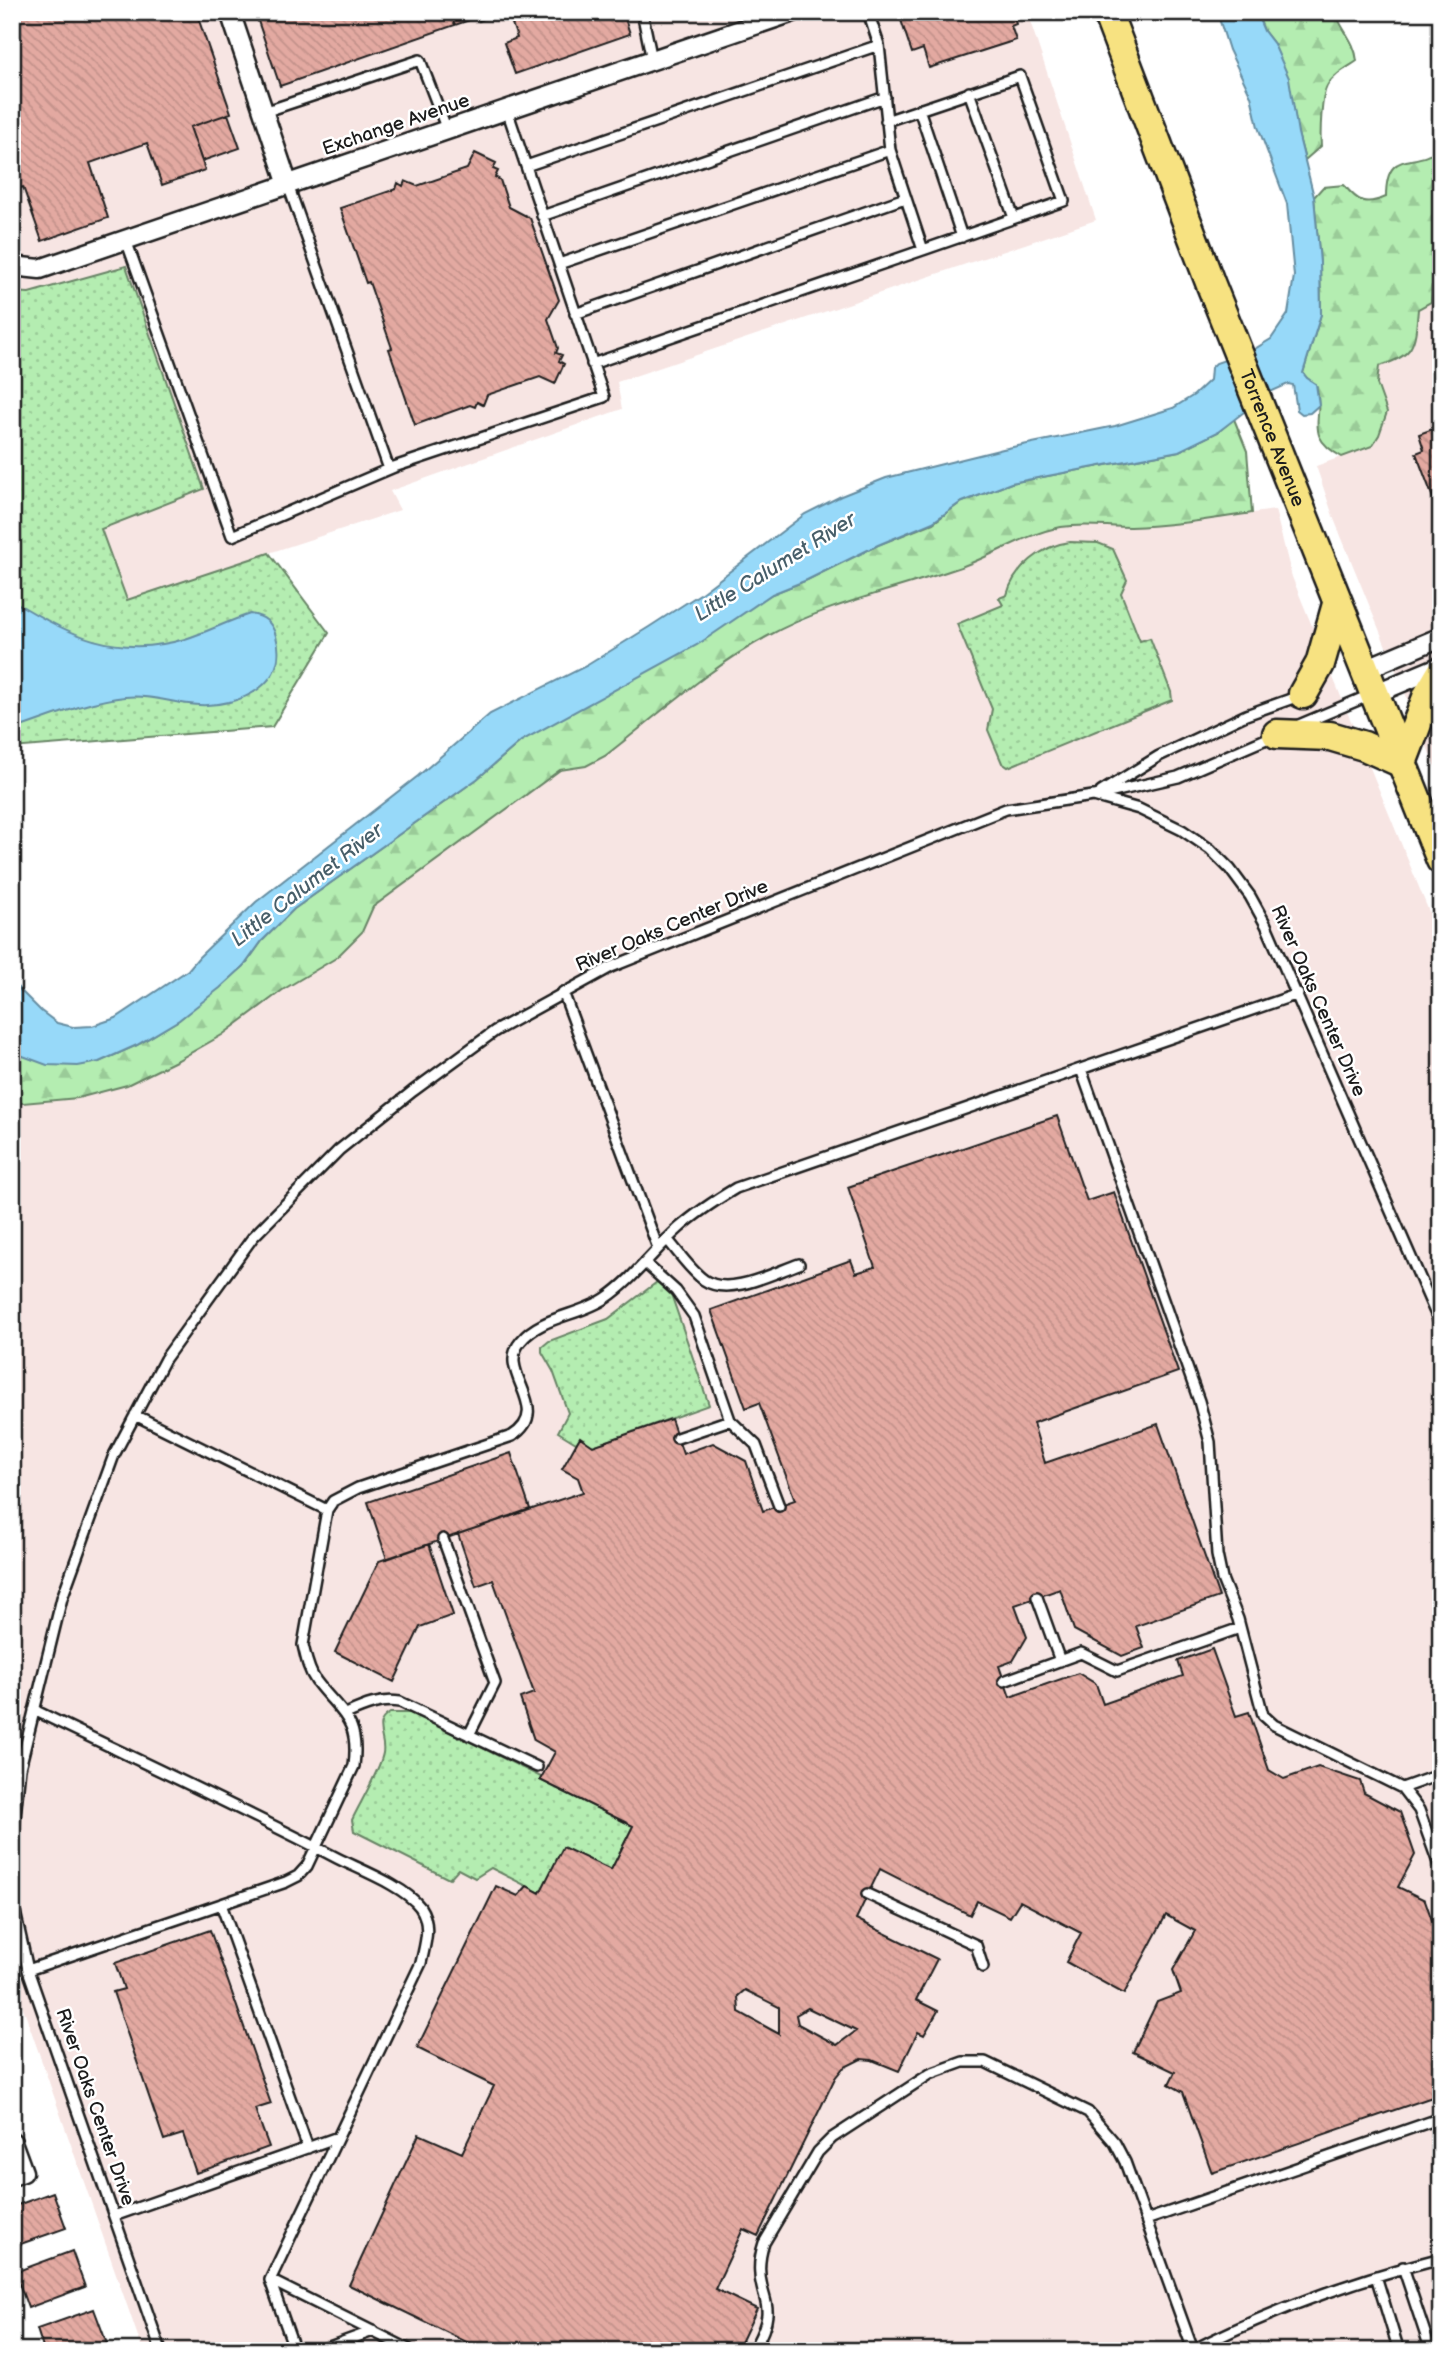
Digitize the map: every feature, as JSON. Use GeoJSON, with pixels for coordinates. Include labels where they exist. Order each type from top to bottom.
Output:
{"type":"FeatureCollection","features":[{"type":"Feature","properties":{"kind":"main road","name":"Torrence Avenue"},"geometry":{"type":"LineString","coordinates":[[1107,12],[1206,273],[1441,860]]}},
{"type":"Feature","properties":{"kind":"main road"},"geometry":{"type":"LineString","coordinates":[[1303,694],[1320,664],[1337,604]]}},
{"type":"Feature","properties":{"kind":"main road"},"geometry":{"type":"LineString","coordinates":[[1277,734],[1330,736],[1364,746],[1402,763],[1428,695],[1441,673]]}},
{"type":"Feature","properties":{"kind":"street"},"geometry":{"type":"LineString","coordinates":[[230,12],[288,185]]}},
{"type":"Feature","properties":{"kind":"street","name":"Exchange Avenue"},"geometry":{"type":"LineString","coordinates":[[12,267],[40,269],[793,12]]}},
{"type":"Feature","properties":{"kind":"street"},"geometry":{"type":"LineString","coordinates":[[1369,682],[1441,637]]}},
{"type":"Feature","properties":{"kind":"street"},"geometry":{"type":"LineString","coordinates":[[1369,682],[1441,666]]}},
{"type":"Feature","properties":{"kind":"street"},"geometry":{"type":"LineString","coordinates":[[12,2142],[23,2172],[12,2176]]}},
{"type":"Feature","properties":{"kind":"lane"},"geometry":{"type":"LineString","coordinates":[[642,12],[652,61]]}},
{"type":"Feature","properties":{"kind":"lane"},"geometry":{"type":"LineString","coordinates":[[868,12],[879,45],[890,150],[923,250]]}},
{"type":"Feature","properties":{"kind":"lane"},"geometry":{"type":"LineString","coordinates":[[526,166],[879,45]]}},
{"type":"Feature","properties":{"kind":"lane"},"geometry":{"type":"LineString","coordinates":[[264,112],[419,60],[447,130]]}},
{"type":"Feature","properties":{"kind":"lane"},"geometry":{"type":"LineString","coordinates":[[592,364],[1064,201],[1020,76],[886,121]]}},
{"type":"Feature","properties":{"kind":"lane"},"geometry":{"type":"LineString","coordinates":[[969,92],[1014,218]]}},
{"type":"Feature","properties":{"kind":"lane"},"geometry":{"type":"LineString","coordinates":[[542,216],[885,97]]}},
{"type":"Feature","properties":{"kind":"lane"},"geometry":{"type":"LineString","coordinates":[[919,109],[962,237]]}},
{"type":"Feature","properties":{"kind":"lane"},"geometry":{"type":"LineString","coordinates":[[126,240],[232,536],[389,469],[604,397],[507,110]]}},
{"type":"Feature","properties":{"kind":"lane"},"geometry":{"type":"LineString","coordinates":[[559,264],[890,150]]}},
{"type":"Feature","properties":{"kind":"lane"},"geometry":{"type":"LineString","coordinates":[[288,185],[389,469]]}},
{"type":"Feature","properties":{"kind":"lane"},"geometry":{"type":"LineString","coordinates":[[575,314],[905,198]]}},
{"type":"Feature","properties":{"kind":"lane"},"geometry":{"type":"LineString","coordinates":[[1093,796],[1178,776],[1277,734],[1369,682]]}},
{"type":"Feature","properties":{"kind":"lane"},"geometry":{"type":"LineString","coordinates":[[1093,796],[1159,756],[1247,715],[1303,694]]}},
{"type":"Feature","properties":{"kind":"lane","name":"River Oaks Center Drive"},"geometry":{"type":"LineString","coordinates":[[12,1846],[20,1769],[62,1598],[114,1455],[165,1359],[211,1292],[253,1237],[307,1180],[366,1127],[413,1091],[495,1031],[563,992],[620,963],[1006,809],[1093,796],[1139,809],[1182,830],[1214,853],[1230,869],[1250,896],[1298,994],[1441,1326]]}},
{"type":"Feature","properties":{"kind":"lane"},"geometry":{"type":"LineString","coordinates":[[563,992],[658,1248]]}},
{"type":"Feature","properties":{"kind":"lane"},"geometry":{"type":"LineString","coordinates":[[28,1970],[298,1876],[307,1866],[354,1766],[356,1741],[346,1714],[314,1679],[303,1645],[327,1510],[333,1501],[358,1488],[512,1436],[522,1430],[528,1421],[527,1402],[514,1368],[514,1355],[519,1343],[528,1333],[543,1324],[584,1311],[606,1298],[698,1212],[736,1188],[1298,994]]}},
{"type":"Feature","properties":{"kind":"lane"},"geometry":{"type":"LineString","coordinates":[[1081,1069],[1197,1392],[1210,1442],[1217,1555],[1263,1715],[1274,1725],[1402,1788],[1419,1810],[1441,1871]]}},
{"type":"Feature","properties":{"kind":"lane"},"geometry":{"type":"LineString","coordinates":[[667,1239],[695,1272],[705,1281],[720,1287],[734,1287],[799,1264]]}},
{"type":"Feature","properties":{"kind":"lane"},"geometry":{"type":"LineString","coordinates":[[645,1263],[676,1291],[694,1316],[730,1420],[756,1444],[779,1506]]}},
{"type":"Feature","properties":{"kind":"lane"},"geometry":{"type":"LineString","coordinates":[[135,1415],[327,1510]]}},
{"type":"Feature","properties":{"kind":"lane"},"geometry":{"type":"LineString","coordinates":[[677,1438],[730,1420]]}},
{"type":"Feature","properties":{"kind":"lane"},"geometry":{"type":"LineString","coordinates":[[443,1539],[495,1683],[469,1735]]}},
{"type":"Feature","properties":{"kind":"lane"},"geometry":{"type":"LineString","coordinates":[[1037,1597],[1060,1661]]}},
{"type":"Feature","properties":{"kind":"lane"},"geometry":{"type":"LineString","coordinates":[[1004,1681],[1081,1654],[1117,1671],[1240,1628]]}},
{"type":"Feature","properties":{"kind":"lane"},"geometry":{"type":"LineString","coordinates":[[346,1714],[365,1705],[388,1700],[412,1707],[537,1767]]}},
{"type":"Feature","properties":{"kind":"lane"},"geometry":{"type":"LineString","coordinates":[[34,1710],[316,1847],[404,1893],[419,1906],[427,1921],[427,1939],[421,1964],[270,2280],[295,2351]]}},
{"type":"Feature","properties":{"kind":"lane"},"geometry":{"type":"LineString","coordinates":[[1402,1788],[1441,1774]]}},
{"type":"Feature","properties":{"kind":"lane","name":"River Oaks Center Drive"},"geometry":{"type":"LineString","coordinates":[[12,1872],[15,1907],[28,1970],[161,2351]]}},
{"type":"Feature","properties":{"kind":"lane"},"geometry":{"type":"LineString","coordinates":[[867,1895],[976,1945],[983,1967]]}},
{"type":"Feature","properties":{"kind":"lane"},"geometry":{"type":"LineString","coordinates":[[221,1904],[309,2148]]}},
{"type":"Feature","properties":{"kind":"lane"},"geometry":{"type":"LineString","coordinates":[[753,2351],[764,2330],[767,2315],[759,2258],[764,2243],[818,2152],[838,2134],[914,2084],[953,2065],[985,2062],[1088,2112],[1110,2137],[1125,2162],[1192,2350],[1254,2320],[1309,2298],[1403,2267],[1441,2258]]}},
{"type":"Feature","properties":{"kind":"lane"},"geometry":{"type":"LineString","coordinates":[[1146,2220],[1441,2118]]}},
{"type":"Feature","properties":{"kind":"lane"},"geometry":{"type":"LineString","coordinates":[[114,2216],[338,2137]]}},
{"type":"Feature","properties":{"kind":"lane"},"geometry":{"type":"LineString","coordinates":[[1403,2267],[1431,2351]]}},
{"type":"Feature","properties":{"kind":"lane"},"geometry":{"type":"LineString","coordinates":[[1376,2276],[1399,2351]]}},
{"type":"Feature","properties":{"kind":"lane"},"geometry":{"type":"LineString","coordinates":[[270,2280],[412,2351]]}},
{"type":"Feature","properties":{"kind":"lane"},"geometry":{"type":"LineString","coordinates":[[318,2351],[373,2331]]}},
{"type":"Feature","properties":{"kind":"shaded area"},"geometry":{"type":"Polygon","coordinates":[[[12,12],[1027,12],[1096,220],[617,382],[622,409],[390,491],[400,510],[126,600],[100,529],[204,489],[29,293],[12,292],[12,12]]]}},
{"type":"Feature","properties":{"kind":"shaded area"},"geometry":{"type":"Polygon","coordinates":[[[1441,283],[1441,781],[1334,519],[1316,466],[1372,446],[1387,412],[1377,383],[1379,366],[1399,360],[1412,347],[1418,309],[1432,286],[1441,283]]]}},
{"type":"Feature","properties":{"kind":"shaded area"},"geometry":{"type":"Polygon","coordinates":[[[1275,510],[1292,577],[1441,941],[1441,2351],[143,2351],[12,1976],[12,1104],[78,1098],[127,1085],[222,1035],[284,989],[336,958],[362,932],[373,907],[560,770],[586,766],[728,661],[769,635],[826,611],[972,563],[1040,532],[1098,524],[1129,527],[1174,524],[1275,510]]]}},
{"type":"Feature","properties":{"kind":"green space"},"geometry":{"type":"Polygon","coordinates":[[[1256,12],[1335,12],[1354,48],[1357,61],[1336,75],[1327,86],[1322,106],[1321,146],[1305,160],[1274,44],[1264,31],[1256,12]]]}},
{"type":"Feature","properties":{"kind":"green space"},"geometry":{"type":"Polygon","coordinates":[[[1441,147],[1441,283],[1432,286],[1431,302],[1418,309],[1416,332],[1411,347],[1400,358],[1379,366],[1377,384],[1387,412],[1379,435],[1372,446],[1342,457],[1322,441],[1318,433],[1316,385],[1303,373],[1321,314],[1314,197],[1323,187],[1344,185],[1362,201],[1386,197],[1387,181],[1397,165],[1422,158],[1441,147]]]}},
{"type":"Feature","properties":{"kind":"green space"},"geometry":{"type":"Polygon","coordinates":[[[126,266],[204,489],[101,529],[127,600],[269,553],[329,633],[272,727],[12,748],[12,292],[29,293],[126,266]]]}},
{"type":"Feature","properties":{"kind":"green space"},"geometry":{"type":"Polygon","coordinates":[[[1234,419],[1247,451],[1252,513],[1161,525],[1079,525],[1048,530],[958,568],[837,606],[790,625],[725,662],[605,756],[586,766],[560,770],[373,907],[362,932],[336,958],[284,989],[222,1035],[127,1085],[78,1098],[12,1104],[12,1052],[99,1062],[137,1045],[179,1020],[244,966],[262,941],[294,909],[477,779],[521,741],[772,594],[933,523],[960,503],[1011,483],[1179,451],[1218,432],[1234,419]]]}},
{"type":"Feature","properties":{"kind":"green space"},"geometry":{"type":"Polygon","coordinates":[[[1070,542],[1098,543],[1113,549],[1127,580],[1121,593],[1140,641],[1150,638],[1172,700],[1008,767],[1002,763],[988,730],[992,709],[957,624],[1003,605],[999,598],[1007,595],[1023,567],[1040,553],[1070,542]]]}},
{"type":"Feature","properties":{"kind":"green space"},"geometry":{"type":"Polygon","coordinates":[[[657,1282],[663,1283],[671,1294],[709,1405],[593,1446],[580,1438],[576,1443],[558,1432],[568,1413],[542,1347],[549,1341],[608,1319],[657,1282]]]}},
{"type":"Feature","properties":{"kind":"green space"},"geometry":{"type":"Polygon","coordinates":[[[390,1713],[412,1713],[633,1826],[611,1870],[540,1893],[491,1868],[475,1878],[458,1869],[449,1879],[354,1831],[352,1820],[383,1753],[381,1722],[390,1713]]]}},
{"type":"Feature","properties":{"kind":"water","name":"Little Calumet River"},"geometry":{"type":"Polygon","coordinates":[[[1217,12],[1256,12],[1289,78],[1298,133],[1314,197],[1320,263],[1321,314],[1303,373],[1316,384],[1319,405],[1310,413],[1302,414],[1297,410],[1293,385],[1288,384],[1270,392],[1218,432],[1179,451],[1011,483],[960,503],[933,522],[772,594],[697,645],[521,741],[477,779],[294,909],[262,941],[244,966],[179,1020],[137,1045],[99,1062],[78,1066],[47,1065],[12,1052],[12,982],[57,1023],[73,1027],[92,1026],[116,1018],[188,970],[256,902],[418,776],[490,714],[586,666],[649,627],[700,594],[805,514],[886,478],[1003,449],[1115,426],[1173,408],[1194,395],[1210,380],[1211,368],[1216,363],[1251,351],[1271,339],[1288,314],[1294,276],[1287,204],[1258,127],[1251,96],[1229,50],[1217,12]]]}},
{"type":"Feature","properties":{"kind":"water"},"geometry":{"type":"Polygon","coordinates":[[[12,600],[73,633],[115,645],[160,645],[185,639],[250,614],[255,615],[267,620],[274,631],[278,653],[276,667],[269,679],[258,689],[230,702],[199,705],[125,697],[82,706],[12,730],[12,600]]]}},
{"type":"Feature","properties":{"kind":"building"},"geometry":{"type":"Polygon","coordinates":[[[12,12],[196,12],[231,113],[190,127],[205,170],[162,185],[147,143],[90,163],[108,218],[42,241],[23,187],[12,191],[12,12]]]}},
{"type":"Feature","properties":{"kind":"building"},"geometry":{"type":"Polygon","coordinates":[[[255,12],[450,12],[455,25],[280,86],[255,12]]]}},
{"type":"Feature","properties":{"kind":"building"},"geometry":{"type":"Polygon","coordinates":[[[450,12],[504,12],[479,21],[478,17],[455,25],[450,12]]]}},
{"type":"Feature","properties":{"kind":"building"},"geometry":{"type":"Polygon","coordinates":[[[508,12],[623,12],[630,34],[515,74],[504,43],[517,38],[508,12]]]}},
{"type":"Feature","properties":{"kind":"building"},"geometry":{"type":"Polygon","coordinates":[[[910,12],[1012,12],[1016,24],[1011,26],[1016,40],[929,68],[923,49],[912,53],[901,20],[911,16],[910,12]]]}},
{"type":"Feature","properties":{"kind":"building"},"geometry":{"type":"Polygon","coordinates":[[[228,114],[240,148],[202,161],[190,127],[228,114]]]}},
{"type":"Feature","properties":{"kind":"building"},"geometry":{"type":"Polygon","coordinates":[[[475,153],[496,163],[493,169],[498,171],[495,177],[500,180],[509,207],[530,218],[559,300],[548,319],[558,348],[556,353],[562,355],[559,361],[564,364],[555,384],[540,377],[487,395],[483,405],[477,402],[475,407],[470,405],[415,425],[389,349],[392,348],[340,208],[396,189],[398,183],[403,186],[405,181],[417,186],[467,169],[475,153]]]}},
{"type":"Feature","properties":{"kind":"building"},"geometry":{"type":"Polygon","coordinates":[[[1441,426],[1441,519],[1416,453],[1424,450],[1419,434],[1441,426]]]}},
{"type":"Feature","properties":{"kind":"building"},"geometry":{"type":"Polygon","coordinates":[[[1057,1116],[1087,1201],[1114,1192],[1178,1372],[1033,1423],[1045,1463],[1158,1424],[1219,1597],[1136,1626],[1144,1648],[1122,1656],[1074,1630],[1060,1589],[1015,1605],[1027,1637],[1013,1661],[999,1666],[1010,1697],[1078,1673],[1096,1684],[1103,1704],[1183,1676],[1178,1661],[1212,1649],[1236,1716],[1249,1712],[1269,1770],[1284,1779],[1318,1767],[1360,1781],[1364,1793],[1400,1812],[1415,1855],[1398,1887],[1425,1900],[1441,1946],[1441,2094],[1212,2173],[1183,2092],[1169,2084],[1175,2072],[1133,2052],[1157,2002],[1181,1993],[1173,1970],[1195,1931],[1166,1915],[1124,1994],[1066,1962],[1081,1933],[1020,1901],[1010,1917],[977,1901],[970,1915],[880,1869],[856,1919],[937,1959],[916,2000],[938,2011],[924,2035],[918,2032],[899,2071],[872,2060],[861,2059],[843,2068],[835,2078],[758,2236],[743,2229],[715,2289],[757,2309],[737,2351],[485,2351],[349,2285],[419,2134],[462,2153],[494,2086],[417,2048],[496,1886],[518,1896],[527,1886],[540,1893],[563,1847],[611,1870],[633,1826],[540,1780],[555,1752],[534,1740],[520,1698],[534,1693],[493,1580],[476,1586],[458,1534],[583,1492],[578,1478],[562,1469],[580,1437],[593,1446],[671,1419],[683,1454],[713,1443],[746,1461],[763,1511],[795,1500],[759,1403],[746,1408],[711,1310],[851,1260],[856,1273],[875,1267],[848,1187],[1057,1116]],[[745,1990],[738,1996],[739,2012],[779,2034],[779,2007],[745,1990]],[[808,2008],[796,2015],[798,2024],[837,2045],[856,2031],[808,2008]]]}},
{"type":"Feature","properties":{"kind":"building"},"geometry":{"type":"Polygon","coordinates":[[[511,1453],[530,1509],[387,1559],[368,1502],[511,1453]]]}},
{"type":"Feature","properties":{"kind":"building"},"geometry":{"type":"Polygon","coordinates":[[[429,1544],[453,1615],[420,1627],[394,1682],[335,1652],[379,1561],[429,1544]]]}},
{"type":"Feature","properties":{"kind":"building"},"geometry":{"type":"Polygon","coordinates":[[[210,1930],[271,2104],[255,2109],[269,2147],[196,2173],[183,2134],[164,2140],[113,1992],[124,1989],[115,1963],[210,1930]]]}},
{"type":"Feature","properties":{"kind":"building"},"geometry":{"type":"Polygon","coordinates":[[[53,2192],[66,2228],[12,2247],[12,2207],[53,2192]]]}},
{"type":"Feature","properties":{"kind":"building"},"geometry":{"type":"Polygon","coordinates":[[[72,2251],[85,2287],[28,2308],[15,2272],[72,2251]]]}},
{"type":"Feature","properties":{"kind":"building"},"geometry":{"type":"Polygon","coordinates":[[[94,2309],[107,2344],[89,2351],[44,2351],[37,2329],[94,2309]]]}}]}
